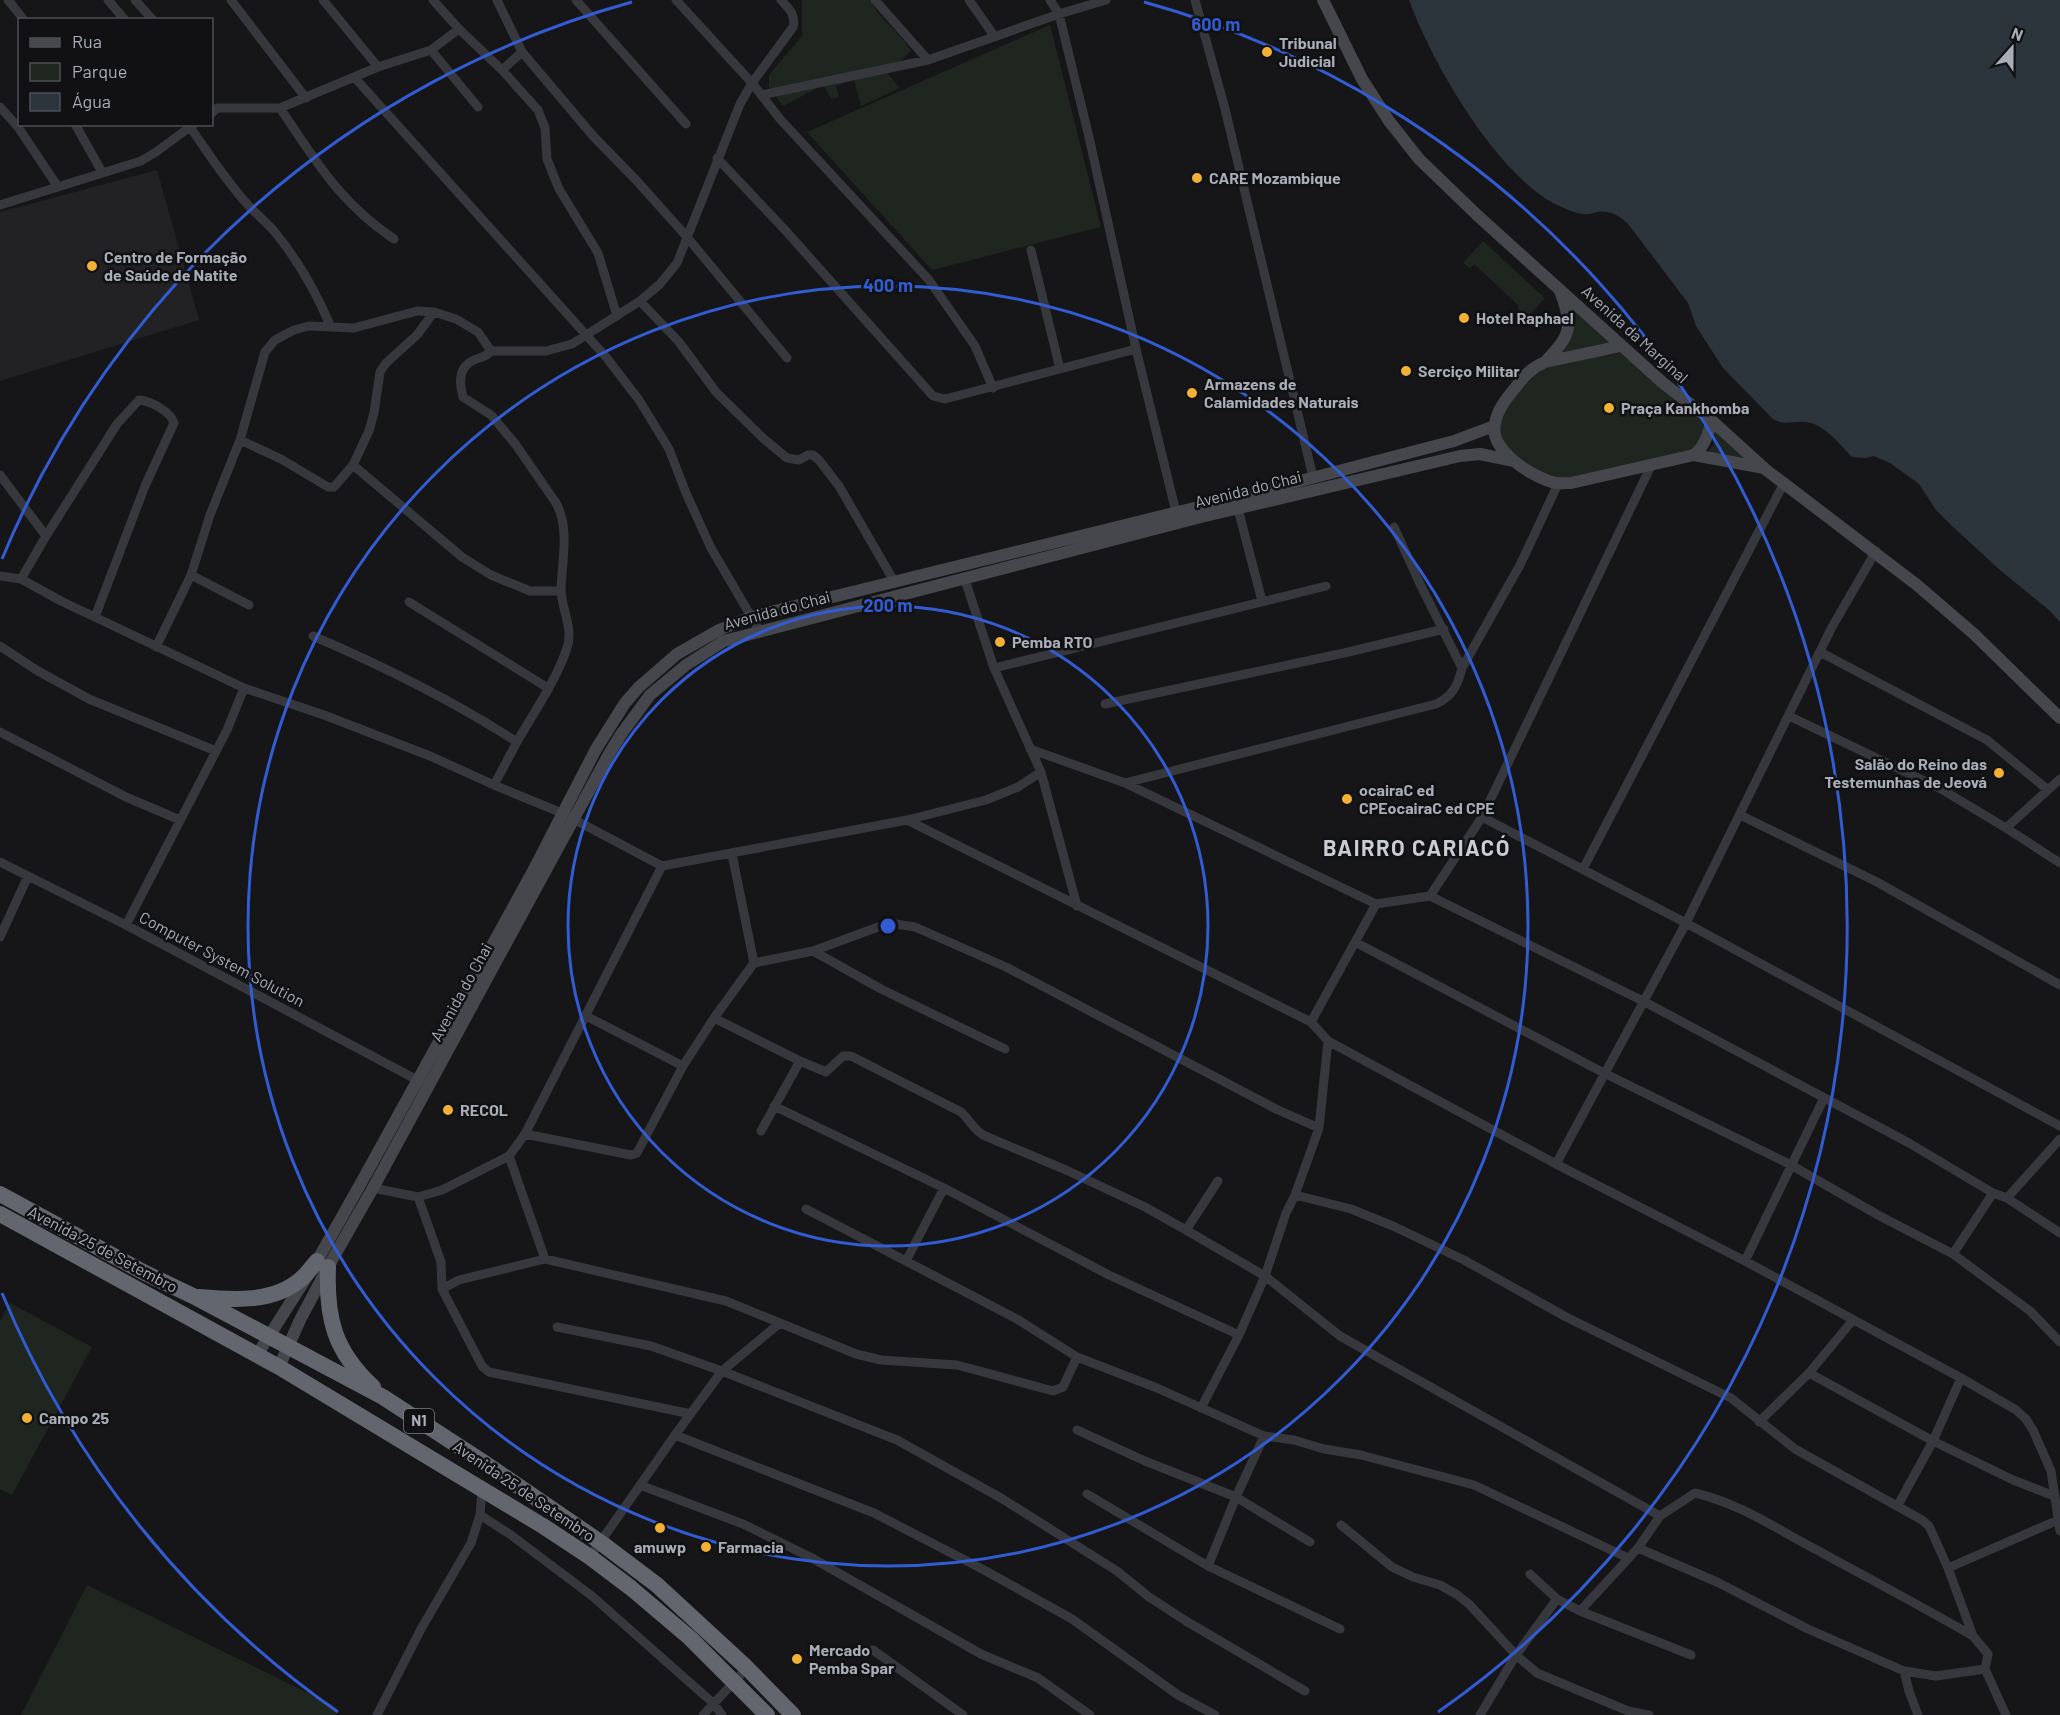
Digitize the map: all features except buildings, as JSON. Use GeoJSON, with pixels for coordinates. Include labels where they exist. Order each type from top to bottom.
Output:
{"type":"FeatureCollection","features":[{"type":"Feature","properties":{"kind":"highway","name":"Avenida 25 de Setembro"},"geometry":{"type":"LineString","coordinates":[[0,1194],[145,1273],[383,1397],[600,1542],[657,1585],[747,1668],[793,1715]]}},
{"type":"Feature","properties":{"kind":"highway","name":"Avenida 25 de Setembro"},"geometry":{"type":"LineString","coordinates":[[0,1215],[279,1367],[590,1557],[690,1638],[767,1715]]}},
{"type":"Feature","properties":{"kind":"highway"},"geometry":{"type":"LineString","coordinates":[[192,1296],[217,1299],[271,1295],[288,1288],[323,1264],[329,1314],[334,1331],[351,1363],[383,1397]]}},
{"type":"Feature","properties":{"kind":"main road","name":"Avenida da Marginal"},"geometry":{"type":"LineString","coordinates":[[1323,0],[1362,79],[1389,121],[1419,159],[1621,346],[1766,469],[1876,551],[1966,627],[2060,718]]}},
{"type":"Feature","properties":{"kind":"main road"},"geometry":{"type":"LineString","coordinates":[[1545,362],[1563,343],[1568,328],[1566,307],[1558,288]]}},
{"type":"Feature","properties":{"kind":"main road"},"geometry":{"type":"LineString","coordinates":[[1494,426],[1500,409],[1525,374],[1534,366],[1621,346]]}},
{"type":"Feature","properties":{"kind":"main road"},"geometry":{"type":"LineString","coordinates":[[1694,455],[1704,443],[1711,420]]}},
{"type":"Feature","properties":{"kind":"main road","name":"Avenida do Chai"},"geometry":{"type":"LineString","coordinates":[[257,1355],[268,1336],[323,1264],[373,1188],[423,1083],[596,749],[625,703],[639,687],[657,669],[684,650],[719,630],[751,617],[895,583],[1454,441],[1494,426],[1498,443],[1514,461],[1531,472],[1558,484]]}},
{"type":"Feature","properties":{"kind":"main road","name":"Avenida do Chai"},"geometry":{"type":"LineString","coordinates":[[279,1367],[323,1264],[622,733],[650,695],[667,679],[705,651],[724,640],[759,630],[965,580],[1238,509],[1460,456],[1480,454],[1514,461]]}},
{"type":"Feature","properties":{"kind":"main road"},"geometry":{"type":"LineString","coordinates":[[1558,484],[1694,455],[1766,469]]}},
{"type":"Feature","properties":{"kind":"street"},"geometry":{"type":"LineString","coordinates":[[8,0],[22,18]]}},
{"type":"Feature","properties":{"kind":"street"},"geometry":{"type":"LineString","coordinates":[[108,0],[123,18]]}},
{"type":"Feature","properties":{"kind":"street"},"geometry":{"type":"LineString","coordinates":[[135,0],[151,18]]}},
{"type":"Feature","properties":{"kind":"street"},"geometry":{"type":"LineString","coordinates":[[231,0],[306,98]]}},
{"type":"Feature","properties":{"kind":"street"},"geometry":{"type":"LineString","coordinates":[[323,0],[378,67]]}},
{"type":"Feature","properties":{"kind":"street"},"geometry":{"type":"LineString","coordinates":[[434,0],[538,110],[542,118],[547,159],[559,189],[597,252],[617,315]]}},
{"type":"Feature","properties":{"kind":"street"},"geometry":{"type":"LineString","coordinates":[[498,0],[522,52],[594,136],[687,237],[787,358]]}},
{"type":"Feature","properties":{"kind":"street"},"geometry":{"type":"LineString","coordinates":[[576,0],[686,124]]}},
{"type":"Feature","properties":{"kind":"street"},"geometry":{"type":"LineString","coordinates":[[676,0],[752,83],[780,120],[928,280],[975,346],[993,387]]}},
{"type":"Feature","properties":{"kind":"street"},"geometry":{"type":"LineString","coordinates":[[491,351],[546,351],[572,344],[640,301],[660,284],[677,263],[740,104],[752,83],[793,27],[793,14],[781,0]]}},
{"type":"Feature","properties":{"kind":"street"},"geometry":{"type":"LineString","coordinates":[[875,0],[928,60]]}},
{"type":"Feature","properties":{"kind":"street"},"geometry":{"type":"LineString","coordinates":[[969,0],[995,37]]}},
{"type":"Feature","properties":{"kind":"street"},"geometry":{"type":"LineString","coordinates":[[1050,0],[1059,14],[1176,512]]}},
{"type":"Feature","properties":{"kind":"street"},"geometry":{"type":"LineString","coordinates":[[761,94],[928,60],[1106,0]]}},
{"type":"Feature","properties":{"kind":"street"},"geometry":{"type":"LineString","coordinates":[[1195,0],[1225,109],[1313,477]]}},
{"type":"Feature","properties":{"kind":"street"},"geometry":{"type":"LineString","coordinates":[[214,110],[280,108],[378,67],[431,50],[459,29]]}},
{"type":"Feature","properties":{"kind":"street"},"geometry":{"type":"LineString","coordinates":[[431,50],[478,107]]}},
{"type":"Feature","properties":{"kind":"street"},"geometry":{"type":"LineString","coordinates":[[502,70],[522,52]]}},
{"type":"Feature","properties":{"kind":"street"},"geometry":{"type":"LineString","coordinates":[[355,78],[587,335],[634,392],[669,448],[711,548],[759,630]]}},
{"type":"Feature","properties":{"kind":"street"},"geometry":{"type":"LineString","coordinates":[[0,106],[18,127],[58,187]]}},
{"type":"Feature","properties":{"kind":"street"},"geometry":{"type":"LineString","coordinates":[[280,108],[321,171],[371,224],[394,239]]}},
{"type":"Feature","properties":{"kind":"street"},"geometry":{"type":"LineString","coordinates":[[76,126],[102,172]]}},
{"type":"Feature","properties":{"kind":"street"},"geometry":{"type":"LineString","coordinates":[[0,205],[141,161],[156,153],[192,126],[221,173],[248,206],[273,231],[291,255],[319,298],[330,326]]}},
{"type":"Feature","properties":{"kind":"street"},"geometry":{"type":"LineString","coordinates":[[717,158],[785,230],[929,393],[945,399],[1136,349]]}},
{"type":"Feature","properties":{"kind":"street"},"geometry":{"type":"LineString","coordinates":[[1031,250],[1060,369]]}},
{"type":"Feature","properties":{"kind":"street"},"geometry":{"type":"LineString","coordinates":[[640,301],[679,342],[716,392],[764,439],[787,458],[799,460],[813,455],[819,460],[839,486],[895,583]]}},
{"type":"Feature","properties":{"kind":"street"},"geometry":{"type":"LineString","coordinates":[[156,647],[191,575],[210,515],[240,440],[265,352],[275,340],[294,330],[309,326],[354,328],[417,311],[434,312],[456,319],[478,332],[491,351]]}},
{"type":"Feature","properties":{"kind":"street"},"geometry":{"type":"LineString","coordinates":[[240,440],[281,459],[328,488],[338,484],[353,465],[369,431],[380,372],[386,363],[417,335],[434,312]]}},
{"type":"Feature","properties":{"kind":"street"},"geometry":{"type":"LineString","coordinates":[[491,351],[488,356],[471,361],[460,375],[459,384],[463,398],[491,415],[516,445],[561,512],[563,536],[561,591],[569,636],[568,646],[548,688],[494,785]]}},
{"type":"Feature","properties":{"kind":"street"},"geometry":{"type":"LineString","coordinates":[[21,579],[117,424],[139,400],[147,401],[174,419],[174,423],[145,486],[95,617]]}},
{"type":"Feature","properties":{"kind":"street"},"geometry":{"type":"LineString","coordinates":[[353,465],[462,556],[491,575],[530,591],[561,591]]}},
{"type":"Feature","properties":{"kind":"street"},"geometry":{"type":"LineString","coordinates":[[1430,896],[1482,817],[1651,466]]}},
{"type":"Feature","properties":{"kind":"street"},"geometry":{"type":"LineString","coordinates":[[0,475],[46,536]]}},
{"type":"Feature","properties":{"kind":"street"},"geometry":{"type":"LineString","coordinates":[[1583,869],[1784,483]]}},
{"type":"Feature","properties":{"kind":"street"},"geometry":{"type":"LineString","coordinates":[[1125,783],[1436,704],[1448,698],[1458,685],[1462,668],[1520,565],[1558,484]]}},
{"type":"Feature","properties":{"kind":"street"},"geometry":{"type":"LineString","coordinates":[[1238,509],[1262,601]]}},
{"type":"Feature","properties":{"kind":"street"},"geometry":{"type":"LineString","coordinates":[[1394,527],[1462,668]]}},
{"type":"Feature","properties":{"kind":"street"},"geometry":{"type":"LineString","coordinates":[[1556,1164],[1686,923],[1832,627],[1876,551]]}},
{"type":"Feature","properties":{"kind":"street"},"geometry":{"type":"LineString","coordinates":[[191,575],[249,604]]}},
{"type":"Feature","properties":{"kind":"street"},"geometry":{"type":"LineString","coordinates":[[0,576],[21,579],[61,601],[244,688],[324,715],[420,752],[562,813],[662,866],[908,820],[986,800],[1018,787],[1041,772]]}},
{"type":"Feature","properties":{"kind":"street"},"geometry":{"type":"LineString","coordinates":[[965,580],[994,668],[1041,772],[1077,906]]}},
{"type":"Feature","properties":{"kind":"street"},"geometry":{"type":"LineString","coordinates":[[994,668],[1326,586]]}},
{"type":"Feature","properties":{"kind":"street"},"geometry":{"type":"LineString","coordinates":[[409,602],[548,688]]}},
{"type":"Feature","properties":{"kind":"street"},"geometry":{"type":"LineString","coordinates":[[1105,704],[1333,656],[1444,629]]}},
{"type":"Feature","properties":{"kind":"street"},"geometry":{"type":"LineString","coordinates":[[313,636],[421,686],[473,714],[517,742]]}},
{"type":"Feature","properties":{"kind":"street"},"geometry":{"type":"LineString","coordinates":[[0,646],[38,671],[89,699],[216,751]]}},
{"type":"Feature","properties":{"kind":"street"},"geometry":{"type":"LineString","coordinates":[[1820,652],[1987,740],[2048,790]]}},
{"type":"Feature","properties":{"kind":"street"},"geometry":{"type":"LineString","coordinates":[[126,925],[227,730],[244,688]]}},
{"type":"Feature","properties":{"kind":"street"},"geometry":{"type":"LineString","coordinates":[[1789,716],[1941,789],[2060,863]]}},
{"type":"Feature","properties":{"kind":"street"},"geometry":{"type":"LineString","coordinates":[[0,732],[126,797],[180,820]]}},
{"type":"Feature","properties":{"kind":"street"},"geometry":{"type":"LineString","coordinates":[[1030,749],[1125,783],[1376,904],[1430,896],[1643,1001],[1909,1143],[1993,1193],[2007,1198],[2060,1233]]}},
{"type":"Feature","properties":{"kind":"street"},"geometry":{"type":"LineString","coordinates":[[2006,828],[2060,779]]}},
{"type":"Feature","properties":{"kind":"street"},"geometry":{"type":"LineString","coordinates":[[1740,815],[1876,882],[2060,985]]}},
{"type":"Feature","properties":{"kind":"street"},"geometry":{"type":"LineString","coordinates":[[1482,817],[1686,923],[2060,1126]]}},
{"type":"Feature","properties":{"kind":"street"},"geometry":{"type":"LineString","coordinates":[[908,820],[1311,1022],[1328,1041],[1556,1164],[1745,1261],[2016,1410],[2026,1419],[2055,1470],[2054,1496],[2060,1531]]}},
{"type":"Feature","properties":{"kind":"street"},"geometry":{"type":"LineString","coordinates":[[732,854],[754,963]]}},
{"type":"Feature","properties":{"kind":"street","name":"Computer System Solution"},"geometry":{"type":"LineString","coordinates":[[0,862],[126,925],[423,1083]]}},
{"type":"Feature","properties":{"kind":"street"},"geometry":{"type":"LineString","coordinates":[[373,1188],[418,1197],[442,1190],[509,1156],[525,1134],[662,866]]}},
{"type":"Feature","properties":{"kind":"street"},"geometry":{"type":"LineString","coordinates":[[0,937],[28,876]]}},
{"type":"Feature","properties":{"kind":"street"},"geometry":{"type":"LineString","coordinates":[[1311,1022],[1376,904]]}},
{"type":"Feature","properties":{"kind":"street"},"geometry":{"type":"LineString","coordinates":[[525,1134],[631,1155],[637,1153],[683,1066],[754,963],[813,951],[889,923],[915,927],[1006,967],[1278,1110],[1319,1128]]}},
{"type":"Feature","properties":{"kind":"street"},"geometry":{"type":"LineString","coordinates":[[1355,942],[1604,1073],[1791,1165],[1878,1215],[1953,1254],[2030,1311],[2060,1342]]}},
{"type":"Feature","properties":{"kind":"street"},"geometry":{"type":"LineString","coordinates":[[813,951],[881,989],[1005,1049]]}},
{"type":"Feature","properties":{"kind":"street"},"geometry":{"type":"LineString","coordinates":[[586,1016],[683,1066]]}},
{"type":"Feature","properties":{"kind":"street"},"geometry":{"type":"LineString","coordinates":[[714,1018],[800,1061],[826,1071],[848,1054],[961,1112],[970,1120],[975,1130],[983,1135],[1145,1207],[1265,1276],[1341,1336],[1660,1516]]}},
{"type":"Feature","properties":{"kind":"street"},"geometry":{"type":"LineString","coordinates":[[1201,1408],[1239,1335],[1265,1276],[1286,1213],[1295,1195],[1319,1128],[1328,1041]]}},
{"type":"Feature","properties":{"kind":"street"},"geometry":{"type":"LineString","coordinates":[[761,1131],[800,1061]]}},
{"type":"Feature","properties":{"kind":"street"},"geometry":{"type":"LineString","coordinates":[[1745,1261],[1824,1098]]}},
{"type":"Feature","properties":{"kind":"street"},"geometry":{"type":"LineString","coordinates":[[774,1106],[944,1188],[1109,1275],[1239,1335]]}},
{"type":"Feature","properties":{"kind":"street"},"geometry":{"type":"LineString","coordinates":[[2007,1198],[2060,1140]]}},
{"type":"Feature","properties":{"kind":"street"},"geometry":{"type":"LineString","coordinates":[[509,1156],[545,1259]]}},
{"type":"Feature","properties":{"kind":"street"},"geometry":{"type":"LineString","coordinates":[[1186,1230],[1218,1181]]}},
{"type":"Feature","properties":{"kind":"street"},"geometry":{"type":"LineString","coordinates":[[906,1261],[944,1188]]}},
{"type":"Feature","properties":{"kind":"street"},"geometry":{"type":"LineString","coordinates":[[1953,1254],[1993,1193]]}},
{"type":"Feature","properties":{"kind":"street"},"geometry":{"type":"LineString","coordinates":[[1295,1195],[1351,1209],[1393,1226],[1464,1260],[1566,1317],[1731,1398],[1795,1449],[1898,1505],[1929,1526],[1948,1568],[1973,1636],[1988,1654],[1984,1669],[2006,1715]]}},
{"type":"Feature","properties":{"kind":"street"},"geometry":{"type":"LineString","coordinates":[[418,1197],[441,1262],[442,1289],[482,1366],[489,1372],[691,1414]]}},
{"type":"Feature","properties":{"kind":"street"},"geometry":{"type":"LineString","coordinates":[[806,1209],[1017,1319],[1077,1357],[1157,1388],[1264,1436],[1361,1455],[1474,1485],[1628,1558]]}},
{"type":"Feature","properties":{"kind":"street"},"geometry":{"type":"LineString","coordinates":[[442,1289],[459,1280],[545,1259],[715,1298],[865,1356],[881,1360],[957,1365],[1053,1390],[1063,1387],[1077,1357]]}},
{"type":"Feature","properties":{"kind":"street"},"geometry":{"type":"LineString","coordinates":[[1759,1422],[1809,1373],[1853,1320]]}},
{"type":"Feature","properties":{"kind":"street"},"geometry":{"type":"LineString","coordinates":[[590,1557],[722,1371],[780,1323]]}},
{"type":"Feature","properties":{"kind":"street"},"geometry":{"type":"LineString","coordinates":[[557,1327],[651,1346],[722,1371],[897,1440],[1001,1498],[1118,1571],[1149,1597],[1186,1621],[1305,1690]]}},
{"type":"Feature","properties":{"kind":"street"},"geometry":{"type":"LineString","coordinates":[[1809,1373],[1933,1441],[2013,1480],[2054,1496]]}},
{"type":"Feature","properties":{"kind":"street"},"geometry":{"type":"LineString","coordinates":[[1898,1505],[1933,1441],[1961,1378]]}},
{"type":"Feature","properties":{"kind":"street"},"geometry":{"type":"LineString","coordinates":[[1077,1430],[1145,1461],[1236,1497],[1310,1542]]}},
{"type":"Feature","properties":{"kind":"street"},"geometry":{"type":"LineString","coordinates":[[675,1435],[874,1514],[986,1570],[1072,1619],[1178,1695],[1215,1715]]}},
{"type":"Feature","properties":{"kind":"street"},"geometry":{"type":"LineString","coordinates":[[1208,1566],[1264,1436]]}},
{"type":"Feature","properties":{"kind":"street"},"geometry":{"type":"LineString","coordinates":[[640,1485],[743,1524],[812,1558],[981,1654],[1038,1678],[1090,1715]]}},
{"type":"Feature","properties":{"kind":"street"},"geometry":{"type":"LineString","coordinates":[[376,1715],[421,1629],[471,1543],[480,1515],[482,1489]]}},
{"type":"Feature","properties":{"kind":"street"},"geometry":{"type":"LineString","coordinates":[[1580,1611],[1638,1548],[1660,1516],[1695,1492],[1718,1498],[1762,1518],[1973,1636]]}},
{"type":"Feature","properties":{"kind":"street"},"geometry":{"type":"LineString","coordinates":[[1087,1494],[1208,1566],[1340,1629]]}},
{"type":"Feature","properties":{"kind":"street"},"geometry":{"type":"LineString","coordinates":[[480,1515],[592,1596],[713,1703],[722,1715]]}},
{"type":"Feature","properties":{"kind":"street"},"geometry":{"type":"LineString","coordinates":[[1948,1568],[2058,1520]]}},
{"type":"Feature","properties":{"kind":"street"},"geometry":{"type":"LineString","coordinates":[[1341,1525],[1392,1567],[1413,1577],[1440,1585],[1456,1594],[1469,1604],[1516,1655],[1537,1673],[1628,1712],[1649,1715]]}},
{"type":"Feature","properties":{"kind":"street"},"geometry":{"type":"LineString","coordinates":[[1638,1548],[1717,1582],[1808,1629],[1904,1671],[1936,1676],[1984,1669]]}},
{"type":"Feature","properties":{"kind":"street"},"geometry":{"type":"LineString","coordinates":[[1530,1574],[1557,1599],[1580,1611],[1691,1655]]}},
{"type":"Feature","properties":{"kind":"street"},"geometry":{"type":"LineString","coordinates":[[1480,1715],[1516,1655],[1557,1599]]}},
{"type":"Feature","properties":{"kind":"street"},"geometry":{"type":"LineString","coordinates":[[873,1650],[963,1715]]}},
{"type":"Feature","properties":{"kind":"street"},"geometry":{"type":"LineString","coordinates":[[703,1715],[747,1668]]}},
{"type":"Feature","properties":{"kind":"street"},"geometry":{"type":"LineString","coordinates":[[1904,1671],[1918,1715]]}},
{"type":"Feature","properties":{"kind":"shaded area","name":"Centro de Formação de Saúde de Natite"},"geometry":{"type":"Polygon","coordinates":[[[157,170],[199,320],[0,381],[0,212],[157,170]]]}},
{"type":"Feature","properties":{"kind":"green space"},"geometry":{"type":"Polygon","coordinates":[[[802,0],[870,0],[911,51],[887,73],[900,88],[861,106],[854,80],[836,86],[839,97],[831,99],[823,85],[783,106],[769,87],[769,75],[802,36],[802,0]]]}},
{"type":"Feature","properties":{"kind":"green space"},"geometry":{"type":"Polygon","coordinates":[[[1050,25],[1101,227],[932,270],[807,132],[1050,25]]]}},
{"type":"Feature","properties":{"kind":"green space"},"geometry":{"type":"Polygon","coordinates":[[[1483,241],[1545,298],[1527,318],[1517,309],[1519,306],[1474,264],[1470,268],[1463,263],[1483,241]]]}},
{"type":"Feature","properties":{"kind":"green space"},"geometry":{"type":"Polygon","coordinates":[[[1566,299],[1613,344],[1555,356],[1567,344],[1566,299]]]}},
{"type":"Feature","properties":{"kind":"green space"},"geometry":{"type":"Polygon","coordinates":[[[1620,353],[1702,421],[1703,433],[1693,451],[1570,480],[1544,476],[1526,466],[1509,450],[1499,434],[1499,421],[1511,399],[1530,375],[1559,364],[1620,353]]]}},
{"type":"Feature","properties":{"kind":"green space"},"geometry":{"type":"Polygon","coordinates":[[[1715,431],[1753,462],[1707,453],[1713,445],[1715,431]]]}},
{"type":"Feature","properties":{"kind":"green space","name":"Campo 25"},"geometry":{"type":"Polygon","coordinates":[[[10,1303],[92,1347],[12,1495],[0,1489],[0,1321],[10,1303]]]}},
{"type":"Feature","properties":{"kind":"green space"},"geometry":{"type":"Polygon","coordinates":[[[87,1585],[333,1705],[337,1715],[21,1715],[87,1585]]]}},
{"type":"Feature","properties":{"kind":"water"},"geometry":{"type":"Polygon","coordinates":[[[1409,0],[2060,0],[2060,622],[1951,525],[1936,510],[1919,484],[1890,463],[1874,456],[1852,457],[1817,425],[1773,419],[1723,368],[1696,326],[1688,303],[1629,225],[1610,213],[1583,214],[1553,203],[1531,187],[1509,166],[1488,141],[1449,83],[1419,25],[1409,0]]]}},
{"type":"Feature","properties":{"kind":"place","name":"Tribunal Judicial"},"geometry":{"type":"Point","coordinates":[1267,52]}},
{"type":"Feature","properties":{"kind":"place","name":"CARE Mozambique"},"geometry":{"type":"Point","coordinates":[1197,178]}},
{"type":"Feature","properties":{"kind":"place","name":"Centro de Formação de Saúde de Natite"},"geometry":{"type":"Point","coordinates":[92,266]}},
{"type":"Feature","properties":{"kind":"place","name":"Hotel Raphael"},"geometry":{"type":"Point","coordinates":[1464,318]}},
{"type":"Feature","properties":{"kind":"place","name":"Serciço Militar"},"geometry":{"type":"Point","coordinates":[1406,371]}},
{"type":"Feature","properties":{"kind":"place","name":"Armazens de Calamidades Naturais"},"geometry":{"type":"Point","coordinates":[1192,393]}},
{"type":"Feature","properties":{"kind":"place","name":"Praça Kankhomba"},"geometry":{"type":"Point","coordinates":[1609,408]}},
{"type":"Feature","properties":{"kind":"place","name":"Pemba RTO"},"geometry":{"type":"Point","coordinates":[1000,642]}},
{"type":"Feature","properties":{"kind":"place","name":"Salão do Reino das Testemunhas de Jeová"},"geometry":{"type":"Point","coordinates":[1999,773]}},
{"type":"Feature","properties":{"kind":"place","name":"ocairaC ed CPEocairaC ed CPE"},"geometry":{"type":"Point","coordinates":[1347,799]}},
{"type":"Feature","properties":{"kind":"place","name":"RECOL"},"geometry":{"type":"Point","coordinates":[448,1110]}},
{"type":"Feature","properties":{"kind":"place","name":"Campo 25"},"geometry":{"type":"Point","coordinates":[27,1418]}},
{"type":"Feature","properties":{"kind":"place","name":"amuwp"},"geometry":{"type":"Point","coordinates":[660,1528]}},
{"type":"Feature","properties":{"kind":"place","name":"Farmacia"},"geometry":{"type":"Point","coordinates":[706,1547]}},
{"type":"Feature","properties":{"kind":"place","name":"Mercado Pemba Spar"},"geometry":{"type":"Point","coordinates":[797,1659]}},
{"type":"Feature","properties":{"kind":"district","name":"BAIRRO CARIACÓ"},"geometry":{"type":"Point","coordinates":[1417,848]}}]}
